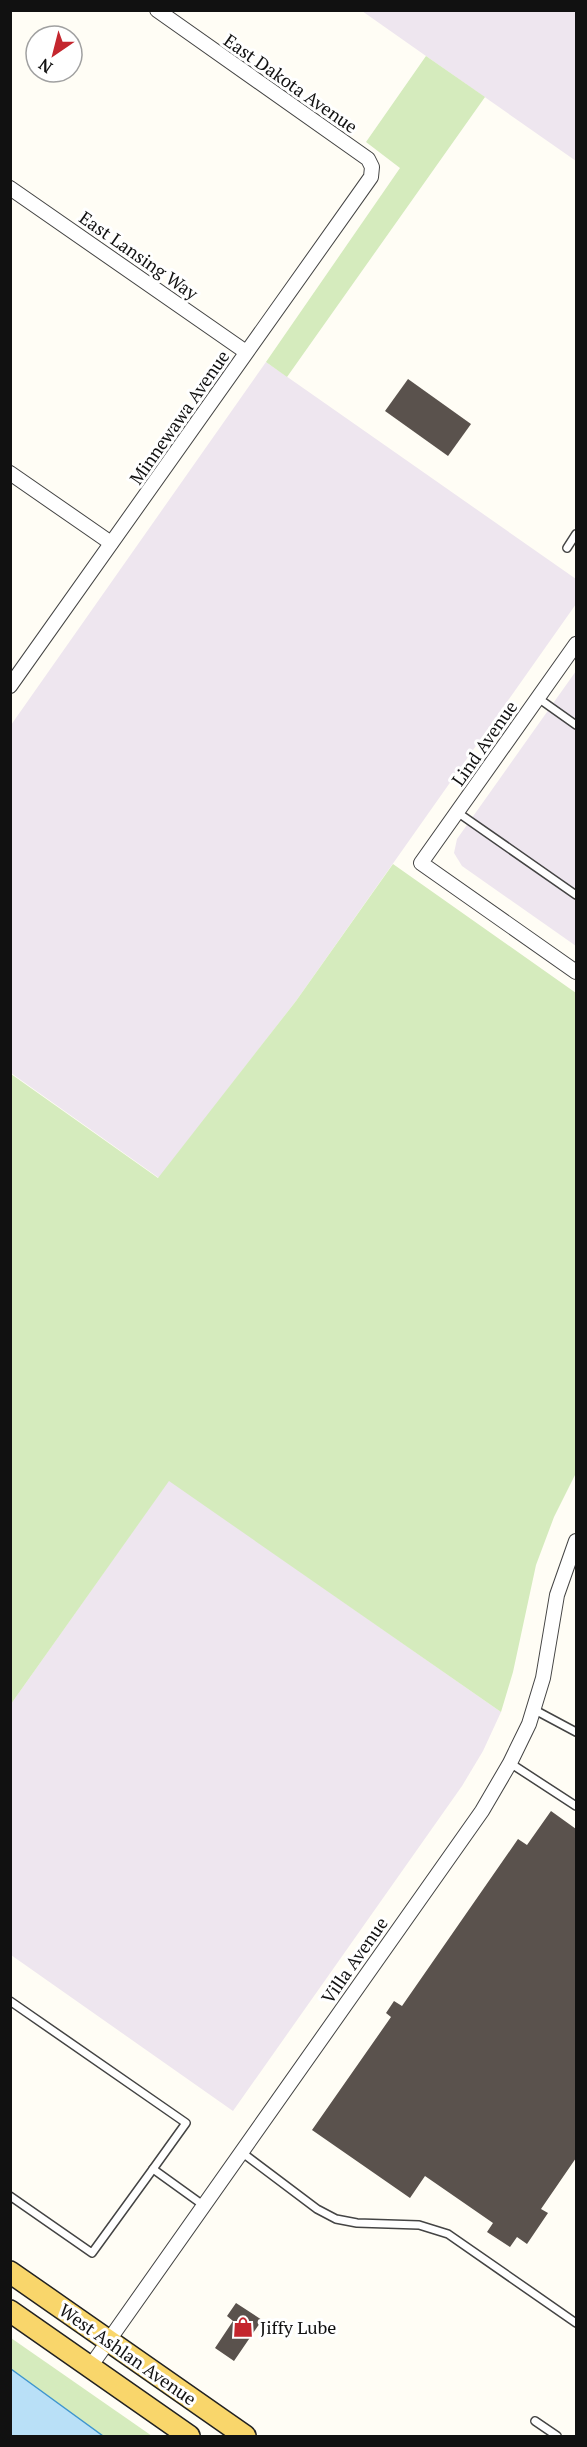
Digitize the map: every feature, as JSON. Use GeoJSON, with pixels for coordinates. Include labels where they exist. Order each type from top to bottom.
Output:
{"type":"FeatureCollection","features":[{"type":"Feature","properties":{"kind":"main road","name":"West Ashlan Avenue"},"geometry":{"type":"LineString","coordinates":[[10,2272],[245,2436]]}},
{"type":"Feature","properties":{"kind":"main road","name":"West Ashlan Avenue"},"geometry":{"type":"LineString","coordinates":[[10,2312],[189,2436]]}},
{"type":"Feature","properties":{"kind":"street","name":"East Dakota Avenue"},"geometry":{"type":"LineString","coordinates":[[157,10],[368,159],[372,168]]}},
{"type":"Feature","properties":{"kind":"street","name":"Minnewawa Avenue"},"geometry":{"type":"LineString","coordinates":[[10,686],[371,177],[372,168]]}},
{"type":"Feature","properties":{"kind":"street","name":"East Lansing Way"},"geometry":{"type":"LineString","coordinates":[[10,188],[246,352]]}},
{"type":"Feature","properties":{"kind":"street"},"geometry":{"type":"LineString","coordinates":[[10,473],[111,543]]}},
{"type":"Feature","properties":{"kind":"street","name":"Lind Avenue"},"geometry":{"type":"LineString","coordinates":[[576,644],[421,863],[576,972]]}},
{"type":"Feature","properties":{"kind":"street","name":"Villa Avenue"},"geometry":{"type":"LineString","coordinates":[[90,2367],[240,2151],[482,1811],[510,1763],[529,1724],[543,1678],[557,1595],[576,1541]]}},
{"type":"Feature","properties":{"kind":"lane"},"geometry":{"type":"LineString","coordinates":[[567,548],[576,534]]}},
{"type":"Feature","properties":{"kind":"lane"},"geometry":{"type":"LineString","coordinates":[[538,698],[576,725]]}},
{"type":"Feature","properties":{"kind":"lane"},"geometry":{"type":"LineString","coordinates":[[457,812],[576,895]]}},
{"type":"Feature","properties":{"kind":"lane"},"geometry":{"type":"LineString","coordinates":[[533,1709],[576,1732]]}},
{"type":"Feature","properties":{"kind":"lane"},"geometry":{"type":"LineString","coordinates":[[510,1763],[576,1806]]}},
{"type":"Feature","properties":{"kind":"lane"},"geometry":{"type":"LineString","coordinates":[[10,2001],[186,2123],[92,2253],[10,2196]]}},
{"type":"Feature","properties":{"kind":"lane"},"geometry":{"type":"LineString","coordinates":[[240,2151],[317,2209],[336,2219],[357,2223],[419,2225],[448,2234],[576,2323]]}},
{"type":"Feature","properties":{"kind":"lane"},"geometry":{"type":"LineString","coordinates":[[153,2169],[203,2205]]}},
{"type":"Feature","properties":{"kind":"lane"},"geometry":{"type":"LineString","coordinates":[[535,2421],[557,2436]]}},
{"type":"Feature","properties":{"kind":"shaded area"},"geometry":{"type":"Polygon","coordinates":[[[362,11],[576,11],[576,161],[426,56],[362,11]]]}},
{"type":"Feature","properties":{"kind":"shaded area"},"geometry":{"type":"Polygon","coordinates":[[[266,362],[576,579],[576,604],[296,1001],[159,1178],[11,1073],[11,725],[266,362]]]}},
{"type":"Feature","properties":{"kind":"shaded area"},"geometry":{"type":"Polygon","coordinates":[[[576,671],[576,946],[462,866],[454,853],[457,839],[576,671]]]}},
{"type":"Feature","properties":{"kind":"shaded area"},"geometry":{"type":"Polygon","coordinates":[[[169,1480],[501,1712],[483,1751],[462,1786],[233,2111],[11,1955],[11,1704],[169,1480]]]}},
{"type":"Feature","properties":{"kind":"green space"},"geometry":{"type":"Polygon","coordinates":[[[426,56],[485,97],[287,377],[266,362],[400,168],[366,142],[426,56]]]}},
{"type":"Feature","properties":{"kind":"green space"},"geometry":{"type":"Polygon","coordinates":[[[393,864],[576,993],[576,1473],[554,1517],[536,1565],[513,1672],[501,1712],[169,1481],[11,1704],[11,1074],[158,1178],[296,1001],[393,864]]]}},
{"type":"Feature","properties":{"kind":"green space"},"geometry":{"type":"Polygon","coordinates":[[[11,2338],[152,2436],[11,2436],[11,2338]]]}},
{"type":"Feature","properties":{"kind":"water"},"geometry":{"type":"Polygon","coordinates":[[[11,2369],[103,2436],[11,2436],[11,2369]]]}},
{"type":"Feature","properties":{"kind":"building"},"geometry":{"type":"Polygon","coordinates":[[[408,379],[471,424],[448,456],[385,411],[408,379]]]}},
{"type":"Feature","properties":{"kind":"building"},"geometry":{"type":"Polygon","coordinates":[[[551,1811],[576,1829],[576,2158],[541,2209],[548,2213],[527,2244],[517,2237],[510,2247],[487,2232],[493,2223],[425,2176],[410,2198],[312,2130],[391,2017],[386,2013],[394,2001],[402,2006],[518,1839],[527,1845],[551,1811]]]}},
{"type":"Feature","properties":{"kind":"building","name":"Jiffy Lube"},"geometry":{"type":"Polygon","coordinates":[[[236,2303],[262,2320],[234,2361],[215,2348],[233,2321],[227,2316],[236,2303]]]}},
{"type":"Feature","properties":{"kind":"place","name":"Jiffy Lube"},"geometry":{"type":"Point","coordinates":[243,2327]}}]}
